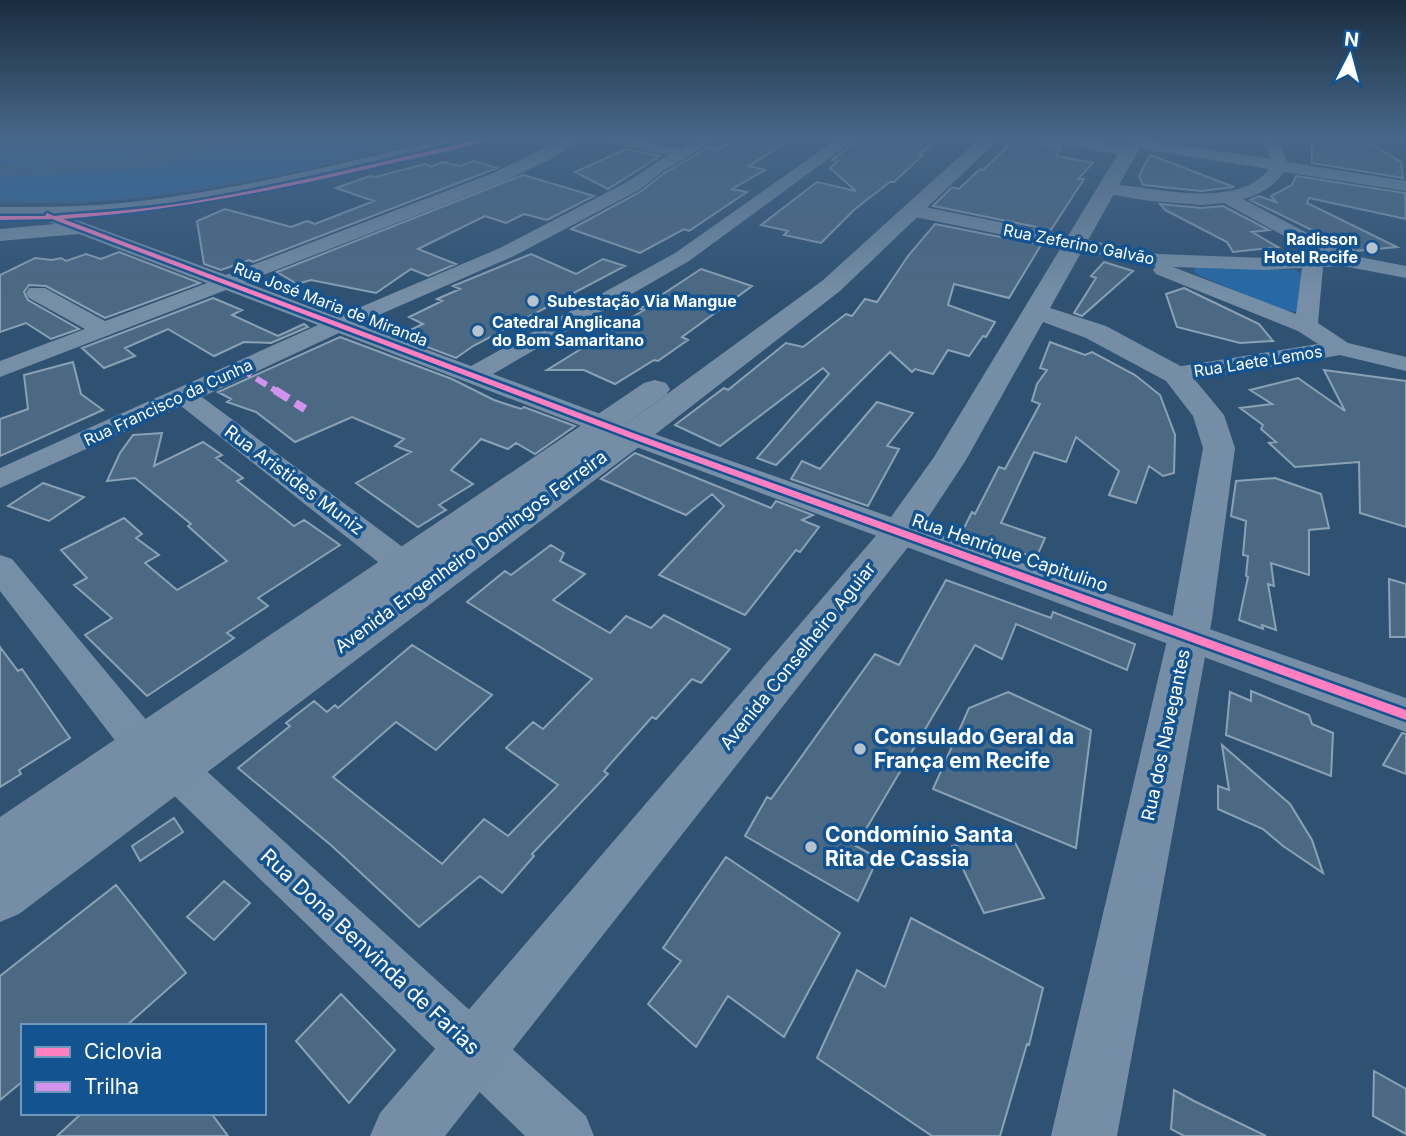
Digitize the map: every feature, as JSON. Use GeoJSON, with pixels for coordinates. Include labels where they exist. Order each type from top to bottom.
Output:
{"type":"FeatureCollection","features":[{"type":"Feature","properties":{"kind":"main road"},"geometry":{"type":"LineString","coordinates":[[0,205],[86,205],[157,199],[210,190]]}},
{"type":"Feature","properties":{"kind":"main road"},"geometry":{"type":"LineString","coordinates":[[0,213],[47,215],[136,208],[236,190]]}},
{"type":"Feature","properties":{"kind":"main road","name":"Avenida Engenheiro Domingos Ferreira"},"geometry":{"type":"LineString","coordinates":[[0,847],[159,757],[618,429],[827,267],[909,190]]}},
{"type":"Feature","properties":{"kind":"main road","name":"Avenida Engenheiro Domingos Ferreira"},"geometry":{"type":"LineString","coordinates":[[0,895],[159,757],[404,565],[618,429],[831,286],[937,190]]}},
{"type":"Feature","properties":{"kind":"main road","name":"Avenida Conselheiro Aguiar"},"geometry":{"type":"LineString","coordinates":[[403,1136],[899,533],[949,460],[1106,190]]}},
{"type":"Feature","properties":{"kind":"main road","name":"Rua dos Navegantes"},"geometry":{"type":"LineString","coordinates":[[1034,312],[1096,331],[1176,375],[1208,415],[1219,448],[1187,635],[1084,1136]]}},
{"type":"Feature","properties":{"kind":"street"},"geometry":{"type":"LineString","coordinates":[[0,370],[465,190]]}},
{"type":"Feature","properties":{"kind":"street","name":"Rua Francisco da Cunha"},"geometry":{"type":"LineString","coordinates":[[0,479],[337,324],[549,232],[626,190]]}},
{"type":"Feature","properties":{"kind":"street"},"geometry":{"type":"LineString","coordinates":[[474,375],[682,257],[777,190]]}},
{"type":"Feature","properties":{"kind":"street"},"geometry":{"type":"LineString","coordinates":[[1113,190],[1146,196],[1226,197],[1251,190]]}},
{"type":"Feature","properties":{"kind":"street"},"geometry":{"type":"LineString","coordinates":[[1226,197],[1343,260]]}},
{"type":"Feature","properties":{"kind":"street","name":"Rua Zeferino Galvão"},"geometry":{"type":"LineString","coordinates":[[915,211],[1195,271],[1306,326],[1340,348]]}},
{"type":"Feature","properties":{"kind":"street","name":"Rua José Maria de Miranda"},"geometry":{"type":"LineString","coordinates":[[47,215],[618,429]]}},
{"type":"Feature","properties":{"kind":"street"},"geometry":{"type":"LineString","coordinates":[[0,236],[78,226]]}},
{"type":"Feature","properties":{"kind":"street"},"geometry":{"type":"LineString","coordinates":[[1195,271],[1343,260],[1406,272]]}},
{"type":"Feature","properties":{"kind":"street"},"geometry":{"type":"LineString","coordinates":[[1306,326],[1313,262]]}},
{"type":"Feature","properties":{"kind":"street"},"geometry":{"type":"LineString","coordinates":[[37,293],[104,330]]}},
{"type":"Feature","properties":{"kind":"street"},"geometry":{"type":"LineString","coordinates":[[1340,348],[1406,365]]}},
{"type":"Feature","properties":{"kind":"street","name":"Rua Laete Lemos"},"geometry":{"type":"LineString","coordinates":[[1176,375],[1340,348]]}},
{"type":"Feature","properties":{"kind":"street","name":"Rua Aristides Muniz"},"geometry":{"type":"LineString","coordinates":[[183,395],[404,565]]}},
{"type":"Feature","properties":{"kind":"street","name":"Rua Henrique Capitulino"},"geometry":{"type":"LineString","coordinates":[[618,429],[1406,715]]}},
{"type":"Feature","properties":{"kind":"street","name":"Rua Dona Benvinda de Farias"},"geometry":{"type":"LineString","coordinates":[[0,567],[159,757],[566,1136]]}},
{"type":"Feature","properties":{"kind":"shaded area"},"geometry":{"type":"Polygon","coordinates":[[[0,190],[181,190],[96,199],[0,198],[0,190]]]}},
{"type":"Feature","properties":{"kind":"shaded area"},"geometry":{"type":"Polygon","coordinates":[[[197,190],[113,200],[0,202],[0,198],[96,199],[197,190]]]}},
{"type":"Feature","properties":{"kind":"shaded area"},"geometry":{"type":"Polygon","coordinates":[[[1195,267],[1296,270],[1303,275],[1297,312],[1282,310],[1200,276],[1194,272],[1195,267]]]}},
{"type":"Feature","properties":{"kind":"building"},"geometry":{"type":"Polygon","coordinates":[[[342,190],[440,190],[253,262],[249,260],[221,270],[204,264],[197,221],[225,209],[291,227],[307,221],[315,224],[374,201],[342,190]]]}},
{"type":"Feature","properties":{"kind":"building"},"geometry":{"type":"Polygon","coordinates":[[[485,190],[574,190],[594,196],[547,220],[524,214],[506,223],[485,216],[418,249],[456,264],[428,276],[411,269],[376,293],[311,280],[297,284],[277,272],[485,190]]]}},
{"type":"Feature","properties":{"kind":"building"},"geometry":{"type":"Polygon","coordinates":[[[807,190],[880,190],[855,209],[821,243],[784,235],[788,231],[761,225],[807,190]]]}},
{"type":"Feature","properties":{"kind":"building"},"geometry":{"type":"Polygon","coordinates":[[[949,190],[1077,190],[1051,230],[933,206],[949,190]]]}},
{"type":"Feature","properties":{"kind":"building"},"geometry":{"type":"Polygon","coordinates":[[[1282,190],[1386,190],[1405,193],[1406,219],[1309,198],[1307,203],[1397,247],[1355,251],[1250,200],[1259,196],[1276,202],[1271,196],[1282,190]]]}},
{"type":"Feature","properties":{"kind":"building"},"geometry":{"type":"Polygon","coordinates":[[[640,192],[747,192],[689,231],[684,229],[640,253],[571,229],[640,192]]]}},
{"type":"Feature","properties":{"kind":"building"},"geometry":{"type":"Polygon","coordinates":[[[1160,204],[1202,208],[1223,206],[1269,230],[1252,232],[1278,247],[1233,252],[1227,242],[1165,210],[1160,204]]]}},
{"type":"Feature","properties":{"kind":"building"},"geometry":{"type":"Polygon","coordinates":[[[935,224],[1041,245],[1009,298],[954,284],[948,305],[995,322],[969,356],[948,350],[933,374],[915,369],[912,372],[890,352],[776,465],[757,458],[829,374],[823,368],[720,446],[675,425],[724,388],[728,390],[786,343],[803,347],[846,314],[852,316],[865,299],[877,302],[908,256],[935,224]]]}},
{"type":"Feature","properties":{"kind":"building"},"geometry":{"type":"Polygon","coordinates":[[[119,252],[200,283],[105,318],[46,286],[29,285],[24,292],[28,300],[79,329],[51,339],[26,323],[0,332],[0,275],[35,258],[61,258],[66,261],[86,254],[101,259],[119,252]]]}},
{"type":"Feature","properties":{"kind":"building"},"geometry":{"type":"Polygon","coordinates":[[[531,254],[576,274],[603,259],[625,266],[473,346],[456,358],[398,336],[423,324],[409,317],[442,301],[437,299],[460,289],[453,286],[531,254]]]}},
{"type":"Feature","properties":{"kind":"building"},"geometry":{"type":"Polygon","coordinates":[[[1104,262],[1133,271],[1082,316],[1074,313],[1096,278],[1091,276],[1104,262]]]}},
{"type":"Feature","properties":{"kind":"building"},"geometry":{"type":"Polygon","coordinates":[[[701,269],[752,286],[682,337],[688,340],[658,361],[654,360],[615,384],[584,370],[547,370],[644,310],[640,309],[701,269]]]}},
{"type":"Feature","properties":{"kind":"building"},"geometry":{"type":"Polygon","coordinates":[[[1184,288],[1259,324],[1273,341],[1240,343],[1177,327],[1166,294],[1184,288]]]}},
{"type":"Feature","properties":{"kind":"building"},"geometry":{"type":"Polygon","coordinates":[[[213,298],[242,310],[232,315],[278,336],[304,324],[308,327],[271,343],[244,342],[214,356],[168,329],[125,348],[135,356],[104,368],[82,348],[213,298]]]}},
{"type":"Feature","properties":{"kind":"building"},"geometry":{"type":"Polygon","coordinates":[[[340,337],[452,379],[494,400],[521,409],[524,407],[575,426],[535,454],[516,443],[508,449],[481,439],[451,470],[473,484],[439,505],[446,510],[418,527],[356,483],[411,452],[395,446],[404,439],[352,417],[295,442],[256,412],[227,402],[231,399],[218,392],[340,337]]]}},
{"type":"Feature","properties":{"kind":"building"},"geometry":{"type":"Polygon","coordinates":[[[1050,342],[1085,355],[1092,352],[1135,375],[1160,395],[1175,435],[1174,473],[1163,476],[1149,466],[1136,503],[1109,495],[1119,471],[1076,437],[1066,462],[1034,452],[1001,523],[1045,538],[1037,556],[1030,556],[962,532],[972,512],[975,514],[999,467],[1005,469],[1040,404],[1032,401],[1037,384],[1047,370],[1040,368],[1050,342]]]}},
{"type":"Feature","properties":{"kind":"building"},"geometry":{"type":"Polygon","coordinates":[[[73,362],[81,394],[103,410],[0,456],[0,419],[28,409],[24,375],[73,362]]]}},
{"type":"Feature","properties":{"kind":"building"},"geometry":{"type":"Polygon","coordinates":[[[1324,370],[1406,381],[1406,527],[1360,513],[1359,462],[1295,467],[1269,443],[1276,442],[1261,429],[1263,425],[1240,408],[1272,404],[1250,390],[1298,378],[1345,411],[1324,370]]]}},
{"type":"Feature","properties":{"kind":"building"},"geometry":{"type":"Polygon","coordinates":[[[877,402],[913,413],[887,446],[899,449],[868,506],[791,479],[802,461],[820,469],[877,402]]]}},
{"type":"Feature","properties":{"kind":"building"},"geometry":{"type":"Polygon","coordinates":[[[162,433],[154,466],[203,442],[222,455],[216,458],[243,478],[237,481],[294,526],[304,520],[340,545],[258,598],[268,606],[227,633],[234,638],[147,696],[85,635],[112,618],[74,585],[87,578],[61,550],[124,518],[142,534],[136,538],[159,555],[145,563],[177,590],[227,561],[188,526],[191,524],[135,478],[107,481],[120,453],[133,435],[162,433]]]}},
{"type":"Feature","properties":{"kind":"building"},"geometry":{"type":"Polygon","coordinates":[[[635,453],[771,508],[776,501],[813,515],[802,520],[819,527],[800,552],[796,550],[745,615],[659,575],[724,506],[712,494],[686,515],[601,479],[635,453]]]}},
{"type":"Feature","properties":{"kind":"building"},"geometry":{"type":"Polygon","coordinates":[[[1275,478],[1321,494],[1329,528],[1309,530],[1309,575],[1271,563],[1274,586],[1268,584],[1276,630],[1262,625],[1263,629],[1239,620],[1248,577],[1248,556],[1243,555],[1246,521],[1231,516],[1236,481],[1275,478]]]}},
{"type":"Feature","properties":{"kind":"building"},"geometry":{"type":"Polygon","coordinates":[[[43,483],[84,497],[49,521],[8,506],[43,483]]]}},
{"type":"Feature","properties":{"kind":"building"},"geometry":{"type":"Polygon","coordinates":[[[551,545],[564,553],[560,561],[585,574],[553,600],[610,633],[626,616],[651,628],[664,615],[730,649],[701,683],[692,679],[656,719],[652,717],[604,771],[608,774],[532,854],[534,856],[502,893],[480,876],[419,927],[332,846],[238,768],[290,726],[286,723],[314,701],[327,712],[335,705],[338,708],[412,645],[492,695],[436,750],[396,722],[333,777],[442,864],[484,819],[508,836],[558,785],[506,748],[533,722],[543,729],[592,679],[467,602],[505,571],[511,575],[551,545]]]}},
{"type":"Feature","properties":{"kind":"building"},"geometry":{"type":"Polygon","coordinates":[[[1389,579],[1406,584],[1406,637],[1390,637],[1389,579]]]}},
{"type":"Feature","properties":{"kind":"building"},"geometry":{"type":"Polygon","coordinates":[[[946,580],[1051,618],[1053,612],[1135,644],[1127,670],[1016,624],[1002,659],[975,645],[856,846],[878,858],[858,901],[745,836],[767,797],[771,799],[875,654],[899,665],[946,580]]]}},
{"type":"Feature","properties":{"kind":"building"},"geometry":{"type":"Polygon","coordinates":[[[0,647],[18,671],[22,669],[70,738],[19,770],[21,774],[0,787],[0,647]]]}},
{"type":"Feature","properties":{"kind":"building"},"geometry":{"type":"Polygon","coordinates":[[[1251,691],[1309,715],[1312,724],[1333,733],[1331,776],[1226,735],[1230,692],[1251,701],[1251,691]]]}},
{"type":"Feature","properties":{"kind":"building"},"geometry":{"type":"Polygon","coordinates":[[[1008,692],[1091,730],[1076,848],[933,789],[969,708],[1008,692]]]}},
{"type":"Feature","properties":{"kind":"building"},"geometry":{"type":"Polygon","coordinates":[[[1402,733],[1406,734],[1406,774],[1383,765],[1402,733]]]}},
{"type":"Feature","properties":{"kind":"building"},"geometry":{"type":"Polygon","coordinates":[[[1222,745],[1290,804],[1312,840],[1323,873],[1263,829],[1218,809],[1218,786],[1229,790],[1222,745]]]}},
{"type":"Feature","properties":{"kind":"building"},"geometry":{"type":"Polygon","coordinates":[[[174,818],[183,832],[140,861],[132,846],[174,818]]]}},
{"type":"Feature","properties":{"kind":"building"},"geometry":{"type":"Polygon","coordinates":[[[1010,833],[1044,898],[984,913],[952,846],[1010,833]]]}},
{"type":"Feature","properties":{"kind":"building"},"geometry":{"type":"Polygon","coordinates":[[[726,857],[840,933],[784,1037],[728,996],[696,1047],[648,1004],[681,961],[663,948],[726,857]]]}},
{"type":"Feature","properties":{"kind":"building"},"geometry":{"type":"Polygon","coordinates":[[[224,881],[250,903],[214,940],[187,917],[224,881]]]}},
{"type":"Feature","properties":{"kind":"building"},"geometry":{"type":"Polygon","coordinates":[[[116,885],[186,973],[128,1024],[21,1024],[21,1083],[0,1100],[0,976],[116,885]]]}},
{"type":"Feature","properties":{"kind":"building"},"geometry":{"type":"Polygon","coordinates":[[[911,918],[1043,988],[1029,1045],[1027,1044],[1000,1136],[932,1136],[817,1058],[857,970],[885,987],[911,918]]]}},
{"type":"Feature","properties":{"kind":"building"},"geometry":{"type":"Polygon","coordinates":[[[341,994],[395,1050],[349,1103],[296,1041],[341,994]]]}},
{"type":"Feature","properties":{"kind":"building"},"geometry":{"type":"Polygon","coordinates":[[[1374,1071],[1406,1089],[1406,1134],[1373,1116],[1374,1071]]]}},
{"type":"Feature","properties":{"kind":"building"},"geometry":{"type":"Polygon","coordinates":[[[1174,1090],[1266,1136],[1184,1136],[1171,1129],[1174,1090]]]}},
{"type":"Feature","properties":{"kind":"building"},"geometry":{"type":"Polygon","coordinates":[[[80,1115],[212,1115],[228,1136],[57,1136],[80,1115]]]}},
{"type":"Feature","properties":{"kind":"marked path"},"geometry":{"type":"LineString","coordinates":[[241,369],[305,409]]}},
{"type":"Feature","properties":{"kind":"cycle path"},"geometry":{"type":"LineString","coordinates":[[0,218],[126,212],[264,190]]}},
{"type":"Feature","properties":{"kind":"cycle path"},"geometry":{"type":"LineString","coordinates":[[47,215],[633,436],[1406,715]]}},
{"type":"Feature","properties":{"kind":"place","name":"Radisson Hotel Recife"},"geometry":{"type":"Point","coordinates":[1372,248]}},
{"type":"Feature","properties":{"kind":"place","name":"Subestação Via Mangue"},"geometry":{"type":"Point","coordinates":[533,301]}},
{"type":"Feature","properties":{"kind":"place","name":"Catedral Anglicana do Bom Samaritano"},"geometry":{"type":"Point","coordinates":[478,331]}},
{"type":"Feature","properties":{"kind":"place","name":"Consulado Geral da França em Recife"},"geometry":{"type":"Point","coordinates":[860,749]}},
{"type":"Feature","properties":{"kind":"place","name":"Condomínio Santa Rita de Cassia"},"geometry":{"type":"Point","coordinates":[811,847]}}]}
